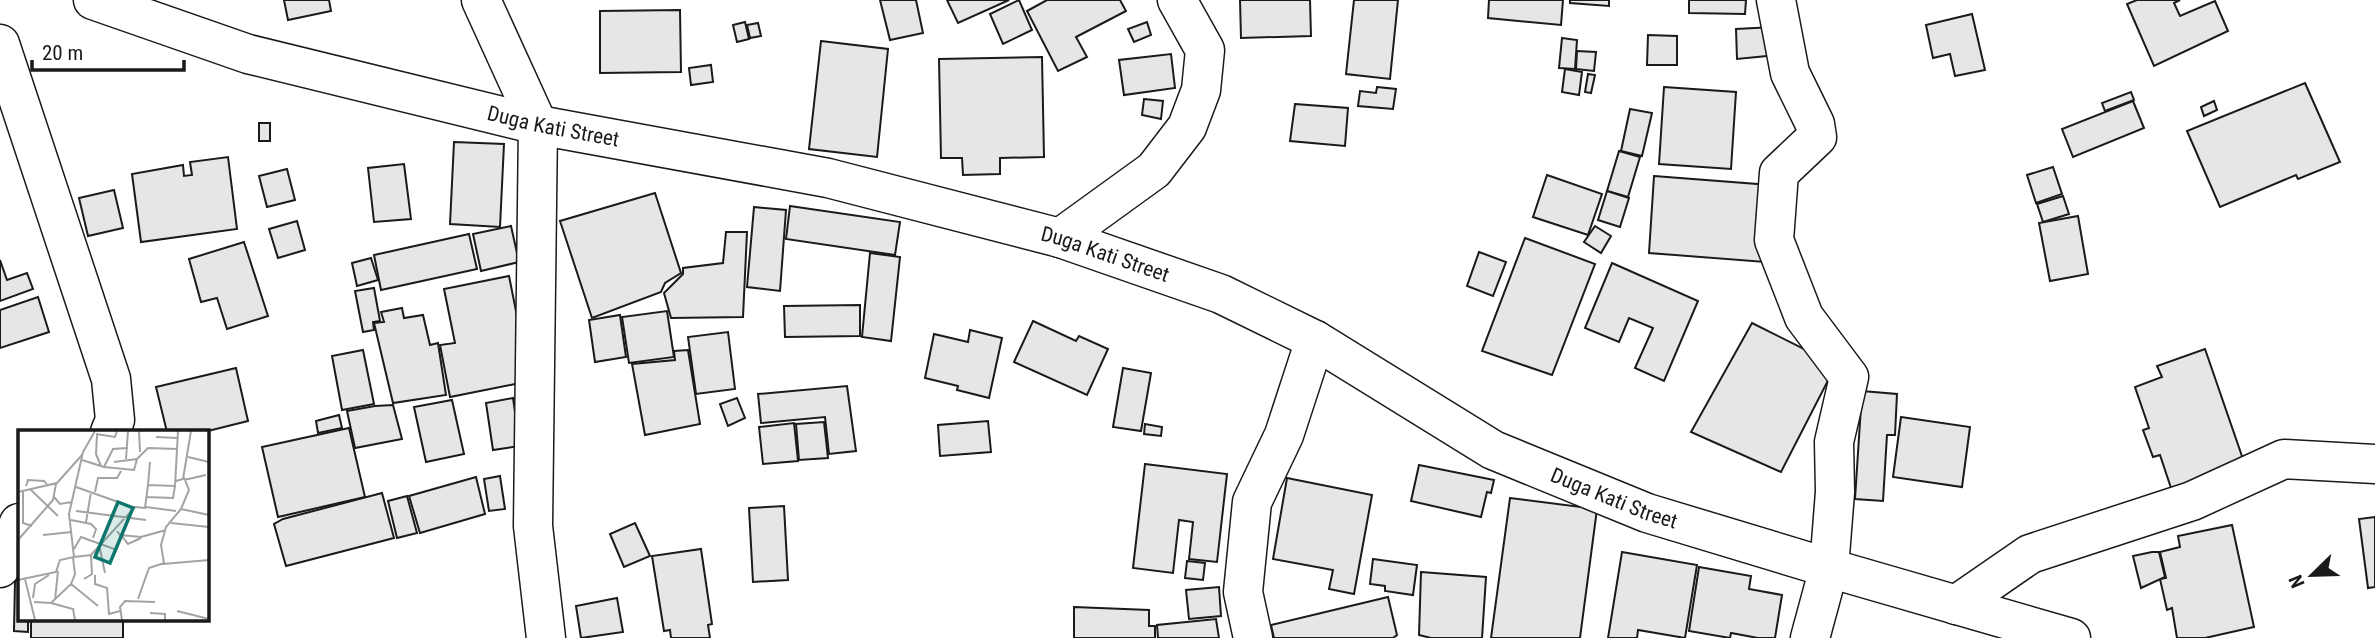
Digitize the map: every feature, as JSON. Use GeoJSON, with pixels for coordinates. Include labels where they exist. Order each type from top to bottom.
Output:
{"type":"FeatureCollection","features":[{"type":"Feature","properties":{"kind":"street","name":"Duga Kati Street"},"geometry":{"type":"LineString","coordinates":[[93,0],[248,54],[538,125],[828,178],[1060,238],[1221,294],[1315,340],[1493,450],[1647,513],[1829,569],[2071,638]]}},
{"type":"Feature","properties":{"kind":"street"},"geometry":{"type":"LineString","coordinates":[[481,0],[538,125],[533,526],[546,638]]}},
{"type":"Feature","properties":{"kind":"street"},"geometry":{"type":"LineString","coordinates":[[1060,238],[1154,170],[1187,127],[1201,90],[1205,50],[1177,0]]}},
{"type":"Feature","properties":{"kind":"street"},"geometry":{"type":"LineString","coordinates":[[1776,0],[1790,73],[1815,124],[1817,137],[1779,173],[1774,240],[1804,317],[1849,377],[1834,442],[1835,492],[1829,569],[1810,638]]}},
{"type":"Feature","properties":{"kind":"street"},"geometry":{"type":"LineString","coordinates":[[0,44],[111,379],[115,420],[111,430]]}},
{"type":"Feature","properties":{"kind":"street"},"geometry":{"type":"LineString","coordinates":[[1253,638],[1243,592],[1252,502],[1284,435],[1315,340]]}},
{"type":"Feature","properties":{"kind":"street"},"geometry":{"type":"LineString","coordinates":[[1956,604],[2030,554],[2192,502],[2284,459],[2375,464]]}},
{"type":"Feature","properties":{"kind":"street"},"geometry":{"type":"LineString","coordinates":[[0,568],[18,525]]}},
{"type":"Feature","properties":{"kind":"building"},"geometry":{"type":"Polygon","coordinates":[[[284,0],[329,0],[331,11],[288,20],[284,0]]]}},
{"type":"Feature","properties":{"kind":"building"},"geometry":{"type":"Polygon","coordinates":[[[880,0],[916,0],[923,33],[890,40],[880,0]]]}},
{"type":"Feature","properties":{"kind":"building"},"geometry":{"type":"Polygon","coordinates":[[[947,0],[1009,0],[958,23],[947,0]]]}},
{"type":"Feature","properties":{"kind":"building"},"geometry":{"type":"Polygon","coordinates":[[[1019,0],[1032,30],[1003,44],[990,14],[1019,0]]]}},
{"type":"Feature","properties":{"kind":"building"},"geometry":{"type":"Polygon","coordinates":[[[1047,0],[1120,0],[1126,11],[1076,37],[1087,57],[1058,71],[1027,11],[1047,0]]]}},
{"type":"Feature","properties":{"kind":"building"},"geometry":{"type":"Polygon","coordinates":[[[1240,0],[1310,0],[1311,36],[1241,38],[1240,0]]]}},
{"type":"Feature","properties":{"kind":"building"},"geometry":{"type":"Polygon","coordinates":[[[1354,0],[1398,0],[1390,79],[1346,74],[1354,0]]]}},
{"type":"Feature","properties":{"kind":"building"},"geometry":{"type":"Polygon","coordinates":[[[1489,0],[1563,0],[1561,25],[1488,18],[1489,0]]]}},
{"type":"Feature","properties":{"kind":"building"},"geometry":{"type":"Polygon","coordinates":[[[1570,0],[1609,0],[1609,6],[1570,3],[1570,0]]]}},
{"type":"Feature","properties":{"kind":"building"},"geometry":{"type":"Polygon","coordinates":[[[1689,0],[1746,0],[1745,14],[1689,13],[1689,0]]]}},
{"type":"Feature","properties":{"kind":"building"},"geometry":{"type":"Polygon","coordinates":[[[2137,0],[2180,0],[2174,3],[2180,16],[2215,1],[2228,31],[2154,66],[2127,4],[2137,0]]]}},
{"type":"Feature","properties":{"kind":"building"},"geometry":{"type":"Polygon","coordinates":[[[680,10],[681,72],[600,73],[600,11],[680,10]]]}},
{"type":"Feature","properties":{"kind":"building"},"geometry":{"type":"Polygon","coordinates":[[[1972,14],[1985,70],[1955,76],[1950,54],[1933,58],[1926,25],[1972,14]]]}},
{"type":"Feature","properties":{"kind":"building"},"geometry":{"type":"Polygon","coordinates":[[[745,22],[749,39],[737,42],[733,25],[745,22]]]}},
{"type":"Feature","properties":{"kind":"building"},"geometry":{"type":"Polygon","coordinates":[[[1147,22],[1151,35],[1134,42],[1128,29],[1147,22]]]}},
{"type":"Feature","properties":{"kind":"building"},"geometry":{"type":"Polygon","coordinates":[[[758,23],[761,36],[750,38],[747,25],[758,23]]]}},
{"type":"Feature","properties":{"kind":"building"},"geometry":{"type":"Polygon","coordinates":[[[1774,27],[1777,55],[1737,59],[1736,29],[1774,27]]]}},
{"type":"Feature","properties":{"kind":"building"},"geometry":{"type":"Polygon","coordinates":[[[1648,35],[1677,36],[1677,65],[1647,65],[1648,35]]]}},
{"type":"Feature","properties":{"kind":"building"},"geometry":{"type":"Polygon","coordinates":[[[1562,38],[1577,40],[1575,69],[1559,68],[1562,38]]]}},
{"type":"Feature","properties":{"kind":"building"},"geometry":{"type":"Polygon","coordinates":[[[821,41],[888,49],[877,157],[809,149],[821,41]]]}},
{"type":"Feature","properties":{"kind":"building"},"geometry":{"type":"Polygon","coordinates":[[[1577,51],[1596,52],[1594,71],[1576,69],[1577,51]]]}},
{"type":"Feature","properties":{"kind":"building"},"geometry":{"type":"Polygon","coordinates":[[[1171,54],[1175,88],[1124,95],[1119,60],[1171,54]]]}},
{"type":"Feature","properties":{"kind":"building"},"geometry":{"type":"Polygon","coordinates":[[[1042,57],[1044,157],[1000,158],[1000,174],[963,175],[962,158],[941,158],[939,59],[1042,57]]]}},
{"type":"Feature","properties":{"kind":"building"},"geometry":{"type":"Polygon","coordinates":[[[711,65],[713,82],[691,85],[689,68],[711,65]]]}},
{"type":"Feature","properties":{"kind":"building"},"geometry":{"type":"Polygon","coordinates":[[[1565,69],[1582,72],[1579,95],[1562,92],[1565,69]]]}},
{"type":"Feature","properties":{"kind":"building"},"geometry":{"type":"Polygon","coordinates":[[[1588,74],[1595,75],[1591,93],[1585,92],[1588,74]]]}},
{"type":"Feature","properties":{"kind":"building"},"geometry":{"type":"Polygon","coordinates":[[[2305,83],[2340,162],[2298,179],[2296,175],[2220,207],[2187,131],[2305,83]]]}},
{"type":"Feature","properties":{"kind":"building"},"geometry":{"type":"Polygon","coordinates":[[[1377,87],[1396,89],[1393,109],[1358,106],[1360,91],[1376,93],[1377,87]]]}},
{"type":"Feature","properties":{"kind":"building"},"geometry":{"type":"Polygon","coordinates":[[[1664,87],[1736,92],[1731,169],[1659,164],[1664,87]]]}},
{"type":"Feature","properties":{"kind":"building"},"geometry":{"type":"Polygon","coordinates":[[[2131,92],[2134,100],[2105,111],[2102,103],[2131,92]]]}},
{"type":"Feature","properties":{"kind":"building"},"geometry":{"type":"Polygon","coordinates":[[[1144,99],[1163,101],[1161,119],[1142,115],[1144,99]]]}},
{"type":"Feature","properties":{"kind":"building"},"geometry":{"type":"Polygon","coordinates":[[[2133,101],[2144,128],[2073,157],[2062,129],[2133,101]]]}},
{"type":"Feature","properties":{"kind":"building"},"geometry":{"type":"Polygon","coordinates":[[[2214,101],[2217,110],[2204,116],[2201,107],[2214,101]]]}},
{"type":"Feature","properties":{"kind":"building"},"geometry":{"type":"Polygon","coordinates":[[[1295,104],[1348,108],[1345,146],[1290,141],[1295,104]]]}},
{"type":"Feature","properties":{"kind":"building"},"geometry":{"type":"Polygon","coordinates":[[[1630,109],[1652,113],[1642,156],[1621,151],[1630,109]]]}},
{"type":"Feature","properties":{"kind":"building"},"geometry":{"type":"Polygon","coordinates":[[[259,123],[270,123],[270,141],[259,141],[259,123]]]}},
{"type":"Feature","properties":{"kind":"building"},"geometry":{"type":"Polygon","coordinates":[[[454,142],[504,144],[500,227],[450,224],[454,142]]]}},
{"type":"Feature","properties":{"kind":"building"},"geometry":{"type":"Polygon","coordinates":[[[1619,151],[1640,157],[1628,197],[1607,191],[1619,151]]]}},
{"type":"Feature","properties":{"kind":"building"},"geometry":{"type":"Polygon","coordinates":[[[228,157],[237,229],[141,242],[132,174],[183,165],[184,176],[192,175],[190,162],[228,157]]]}},
{"type":"Feature","properties":{"kind":"building"},"geometry":{"type":"Polygon","coordinates":[[[404,164],[411,219],[374,222],[368,168],[404,164]]]}},
{"type":"Feature","properties":{"kind":"building"},"geometry":{"type":"Polygon","coordinates":[[[2053,167],[2062,194],[2036,203],[2027,175],[2053,167]]]}},
{"type":"Feature","properties":{"kind":"building"},"geometry":{"type":"Polygon","coordinates":[[[287,169],[295,200],[267,207],[259,176],[287,169]]]}},
{"type":"Feature","properties":{"kind":"building"},"geometry":{"type":"Polygon","coordinates":[[[1547,175],[1602,194],[1588,235],[1533,217],[1547,175]]]}},
{"type":"Feature","properties":{"kind":"building"},"geometry":{"type":"Polygon","coordinates":[[[1654,176],[1770,185],[1765,262],[1649,253],[1654,176]]]}},
{"type":"Feature","properties":{"kind":"building"},"geometry":{"type":"Polygon","coordinates":[[[114,190],[123,228],[88,236],[79,198],[114,190]]]}},
{"type":"Feature","properties":{"kind":"building"},"geometry":{"type":"Polygon","coordinates":[[[1607,191],[1629,198],[1620,227],[1598,220],[1607,191]]]}},
{"type":"Feature","properties":{"kind":"building"},"geometry":{"type":"Polygon","coordinates":[[[655,193],[681,273],[665,283],[661,292],[592,318],[560,221],[655,193]]]}},
{"type":"Feature","properties":{"kind":"building"},"geometry":{"type":"Polygon","coordinates":[[[2063,196],[2069,214],[2043,222],[2037,204],[2063,196]]]}},
{"type":"Feature","properties":{"kind":"building"},"geometry":{"type":"Polygon","coordinates":[[[790,206],[900,222],[895,255],[786,239],[790,206]]]}},
{"type":"Feature","properties":{"kind":"building"},"geometry":{"type":"Polygon","coordinates":[[[754,207],[786,210],[780,291],[747,287],[754,207]]]}},
{"type":"Feature","properties":{"kind":"building"},"geometry":{"type":"Polygon","coordinates":[[[2078,216],[2088,274],[2050,281],[2039,223],[2078,216]]]}},
{"type":"Feature","properties":{"kind":"building"},"geometry":{"type":"Polygon","coordinates":[[[297,221],[305,250],[278,258],[269,229],[297,221]]]}},
{"type":"Feature","properties":{"kind":"building"},"geometry":{"type":"Polygon","coordinates":[[[511,226],[519,262],[481,271],[473,234],[511,226]]]}},
{"type":"Feature","properties":{"kind":"building"},"geometry":{"type":"Polygon","coordinates":[[[1595,226],[1611,236],[1601,253],[1584,242],[1595,226]]]}},
{"type":"Feature","properties":{"kind":"building"},"geometry":{"type":"Polygon","coordinates":[[[726,232],[747,232],[743,317],[671,318],[664,293],[683,274],[683,268],[723,263],[726,232]]]}},
{"type":"Feature","properties":{"kind":"building"},"geometry":{"type":"Polygon","coordinates":[[[469,234],[477,269],[381,290],[374,255],[469,234]]]}},
{"type":"Feature","properties":{"kind":"building"},"geometry":{"type":"Polygon","coordinates":[[[1525,238],[1595,264],[1552,375],[1482,351],[1525,238]]]}},
{"type":"Feature","properties":{"kind":"building"},"geometry":{"type":"Polygon","coordinates":[[[244,242],[268,316],[227,329],[217,298],[201,302],[189,259],[244,242]]]}},
{"type":"Feature","properties":{"kind":"building"},"geometry":{"type":"Polygon","coordinates":[[[1479,252],[1506,262],[1493,296],[1467,286],[1479,252]]]}},
{"type":"Feature","properties":{"kind":"building"},"geometry":{"type":"Polygon","coordinates":[[[870,253],[900,257],[891,341],[862,337],[870,253]]]}},
{"type":"Feature","properties":{"kind":"building"},"geometry":{"type":"Polygon","coordinates":[[[371,258],[378,280],[357,286],[352,263],[371,258]]]}},
{"type":"Feature","properties":{"kind":"building"},"geometry":{"type":"Polygon","coordinates":[[[0,260],[7,280],[27,273],[33,289],[0,301],[0,260]]]}},
{"type":"Feature","properties":{"kind":"building"},"geometry":{"type":"Polygon","coordinates":[[[1612,263],[1698,301],[1664,381],[1635,368],[1653,328],[1629,318],[1619,342],[1585,328],[1612,263]]]}},
{"type":"Feature","properties":{"kind":"building"},"geometry":{"type":"Polygon","coordinates":[[[509,276],[530,381],[450,397],[440,345],[455,343],[444,289],[509,276]]]}},
{"type":"Feature","properties":{"kind":"building"},"geometry":{"type":"Polygon","coordinates":[[[374,288],[380,321],[373,322],[374,330],[363,332],[355,291],[374,288]]]}},
{"type":"Feature","properties":{"kind":"building"},"geometry":{"type":"Polygon","coordinates":[[[38,297],[49,332],[0,348],[0,310],[38,297]]]}},
{"type":"Feature","properties":{"kind":"building"},"geometry":{"type":"Polygon","coordinates":[[[860,305],[860,336],[785,337],[784,306],[860,305]]]}},
{"type":"Feature","properties":{"kind":"building"},"geometry":{"type":"Polygon","coordinates":[[[402,308],[404,318],[423,315],[430,345],[438,343],[446,395],[393,403],[374,323],[384,322],[381,312],[402,308]]]}},
{"type":"Feature","properties":{"kind":"building"},"geometry":{"type":"Polygon","coordinates":[[[667,311],[674,357],[629,363],[622,317],[667,311]]]}},
{"type":"Feature","properties":{"kind":"building"},"geometry":{"type":"Polygon","coordinates":[[[620,315],[626,357],[595,362],[589,320],[620,315]]]}},
{"type":"Feature","properties":{"kind":"building"},"geometry":{"type":"Polygon","coordinates":[[[1033,321],[1076,341],[1079,336],[1108,349],[1087,395],[1014,362],[1033,321]]]}},
{"type":"Feature","properties":{"kind":"building"},"geometry":{"type":"Polygon","coordinates":[[[1752,323],[1836,365],[1781,472],[1691,432],[1752,323]]]}},
{"type":"Feature","properties":{"kind":"building"},"geometry":{"type":"Polygon","coordinates":[[[970,330],[1002,338],[989,398],[957,390],[958,386],[925,378],[934,334],[968,342],[970,330]]]}},
{"type":"Feature","properties":{"kind":"building"},"geometry":{"type":"Polygon","coordinates":[[[728,332],[735,389],[696,394],[688,337],[728,332]]]}},
{"type":"Feature","properties":{"kind":"building"},"geometry":{"type":"Polygon","coordinates":[[[2205,349],[2245,465],[2172,491],[2160,455],[2153,457],[2143,430],[2149,428],[2135,387],[2162,377],[2157,366],[2205,349]]]}},
{"type":"Feature","properties":{"kind":"building"},"geometry":{"type":"Polygon","coordinates":[[[363,350],[374,404],[342,410],[332,356],[363,350]]]}},
{"type":"Feature","properties":{"kind":"building"},"geometry":{"type":"Polygon","coordinates":[[[688,350],[700,424],[645,435],[632,364],[675,360],[674,351],[688,350]]]}},
{"type":"Feature","properties":{"kind":"building"},"geometry":{"type":"Polygon","coordinates":[[[236,368],[248,421],[208,431],[167,430],[156,387],[236,368]]]}},
{"type":"Feature","properties":{"kind":"building"},"geometry":{"type":"Polygon","coordinates":[[[1123,368],[1151,373],[1141,431],[1113,427],[1123,368]]]}},
{"type":"Feature","properties":{"kind":"building"},"geometry":{"type":"Polygon","coordinates":[[[847,386],[856,451],[829,454],[825,417],[761,423],[758,394],[847,386]]]}},
{"type":"Feature","properties":{"kind":"building"},"geometry":{"type":"Polygon","coordinates":[[[1862,391],[1897,394],[1895,435],[1887,435],[1883,501],[1855,499],[1862,391]]]}},
{"type":"Feature","properties":{"kind":"building"},"geometry":{"type":"Polygon","coordinates":[[[513,398],[520,446],[493,450],[486,403],[513,398]]]}},
{"type":"Feature","properties":{"kind":"building"},"geometry":{"type":"Polygon","coordinates":[[[737,398],[745,418],[728,426],[720,404],[737,398]]]}},
{"type":"Feature","properties":{"kind":"building"},"geometry":{"type":"Polygon","coordinates":[[[452,400],[464,454],[426,462],[414,407],[452,400]]]}},
{"type":"Feature","properties":{"kind":"building"},"geometry":{"type":"Polygon","coordinates":[[[393,405],[402,439],[355,448],[347,411],[393,405]]]}},
{"type":"Feature","properties":{"kind":"building"},"geometry":{"type":"Polygon","coordinates":[[[339,415],[342,428],[318,433],[316,421],[339,415]]]}},
{"type":"Feature","properties":{"kind":"building"},"geometry":{"type":"Polygon","coordinates":[[[1901,417],[1970,427],[1962,487],[1893,477],[1901,417]]]}},
{"type":"Feature","properties":{"kind":"building"},"geometry":{"type":"Polygon","coordinates":[[[988,421],[991,452],[940,456],[938,425],[988,421]]]}},
{"type":"Feature","properties":{"kind":"building"},"geometry":{"type":"Polygon","coordinates":[[[824,422],[828,458],[799,460],[796,424],[824,422]]]}},
{"type":"Feature","properties":{"kind":"building"},"geometry":{"type":"Polygon","coordinates":[[[794,423],[798,461],[763,464],[759,427],[794,423]]]}},
{"type":"Feature","properties":{"kind":"building"},"geometry":{"type":"Polygon","coordinates":[[[1145,424],[1162,427],[1161,436],[1144,434],[1145,424]]]}},
{"type":"Feature","properties":{"kind":"building"},"geometry":{"type":"Polygon","coordinates":[[[349,428],[365,497],[278,517],[262,447],[349,428]]]}},
{"type":"Feature","properties":{"kind":"building"},"geometry":{"type":"Polygon","coordinates":[[[1145,464],[1227,474],[1217,562],[1189,559],[1193,522],[1179,520],[1173,573],[1133,568],[1145,464]]]}},
{"type":"Feature","properties":{"kind":"building"},"geometry":{"type":"Polygon","coordinates":[[[1419,465],[1494,480],[1491,493],[1487,492],[1481,517],[1411,501],[1419,465]]]}},
{"type":"Feature","properties":{"kind":"building"},"geometry":{"type":"Polygon","coordinates":[[[500,476],[505,509],[489,511],[484,479],[500,476]]]}},
{"type":"Feature","properties":{"kind":"building"},"geometry":{"type":"Polygon","coordinates":[[[476,477],[485,514],[420,533],[409,496],[476,477]]]}},
{"type":"Feature","properties":{"kind":"building"},"geometry":{"type":"Polygon","coordinates":[[[1287,478],[1372,495],[1354,594],[1329,589],[1333,570],[1273,559],[1287,478]]]}},
{"type":"Feature","properties":{"kind":"building"},"geometry":{"type":"Polygon","coordinates":[[[382,493],[394,538],[286,566],[274,524],[283,519],[382,493]]]}},
{"type":"Feature","properties":{"kind":"building"},"geometry":{"type":"Polygon","coordinates":[[[407,496],[417,533],[397,538],[388,501],[407,496]]]}},
{"type":"Feature","properties":{"kind":"building"},"geometry":{"type":"Polygon","coordinates":[[[1510,498],[1597,509],[1580,638],[1491,638],[1510,498]]]}},
{"type":"Feature","properties":{"kind":"building"},"geometry":{"type":"Polygon","coordinates":[[[784,506],[788,580],[753,582],[749,508],[784,506]]]}},
{"type":"Feature","properties":{"kind":"building"},"geometry":{"type":"Polygon","coordinates":[[[2375,517],[2375,587],[2368,588],[2359,519],[2375,517]]]}},
{"type":"Feature","properties":{"kind":"building"},"geometry":{"type":"Polygon","coordinates":[[[635,523],[650,556],[624,567],[610,534],[635,523]]]}},
{"type":"Feature","properties":{"kind":"building"},"geometry":{"type":"Polygon","coordinates":[[[2232,525],[2254,627],[2205,638],[2177,638],[2172,608],[2167,610],[2160,579],[2166,578],[2160,552],[2180,547],[2178,536],[2232,525]]]}},
{"type":"Feature","properties":{"kind":"building"},"geometry":{"type":"Polygon","coordinates":[[[701,549],[712,624],[708,625],[710,638],[671,638],[670,630],[664,631],[652,556],[701,549]]]}},
{"type":"Feature","properties":{"kind":"building"},"geometry":{"type":"Polygon","coordinates":[[[1622,552],[1697,565],[1685,638],[1638,630],[1637,638],[1608,638],[1622,552]]]}},
{"type":"Feature","properties":{"kind":"building"},"geometry":{"type":"Polygon","coordinates":[[[2159,552],[2165,577],[2141,588],[2133,556],[2159,552]]]}},
{"type":"Feature","properties":{"kind":"building"},"geometry":{"type":"Polygon","coordinates":[[[1373,559],[1417,565],[1413,595],[1385,591],[1385,586],[1370,584],[1373,559]]]}},
{"type":"Feature","properties":{"kind":"building"},"geometry":{"type":"Polygon","coordinates":[[[1187,561],[1205,563],[1203,580],[1185,578],[1187,561]]]}},
{"type":"Feature","properties":{"kind":"building"},"geometry":{"type":"Polygon","coordinates":[[[1699,567],[1751,576],[1749,589],[1782,595],[1775,638],[1731,633],[1730,638],[1689,631],[1699,567]]]}},
{"type":"Feature","properties":{"kind":"building"},"geometry":{"type":"Polygon","coordinates":[[[1421,572],[1486,577],[1482,638],[1431,638],[1419,635],[1421,572]]]}},
{"type":"Feature","properties":{"kind":"building"},"geometry":{"type":"Polygon","coordinates":[[[15,581],[18,581],[18,620],[28,620],[28,632],[14,631],[15,581]]]}},
{"type":"Feature","properties":{"kind":"building"},"geometry":{"type":"Polygon","coordinates":[[[1219,587],[1221,616],[1189,619],[1186,590],[1219,587]]]}},
{"type":"Feature","properties":{"kind":"building"},"geometry":{"type":"Polygon","coordinates":[[[1388,597],[1397,635],[1393,638],[1274,638],[1271,625],[1388,597]]]}},
{"type":"Feature","properties":{"kind":"building"},"geometry":{"type":"Polygon","coordinates":[[[617,598],[623,632],[581,638],[576,606],[617,598]]]}},
{"type":"Feature","properties":{"kind":"building"},"geometry":{"type":"Polygon","coordinates":[[[1074,607],[1149,610],[1149,626],[1155,626],[1155,638],[1074,638],[1074,607]]]}},
{"type":"Feature","properties":{"kind":"building"},"geometry":{"type":"Polygon","coordinates":[[[1216,619],[1219,638],[1158,638],[1157,625],[1216,619]]]}},
{"type":"Feature","properties":{"kind":"building"},"geometry":{"type":"Polygon","coordinates":[[[31,620],[123,620],[123,638],[31,638],[31,620]]]}}]}
